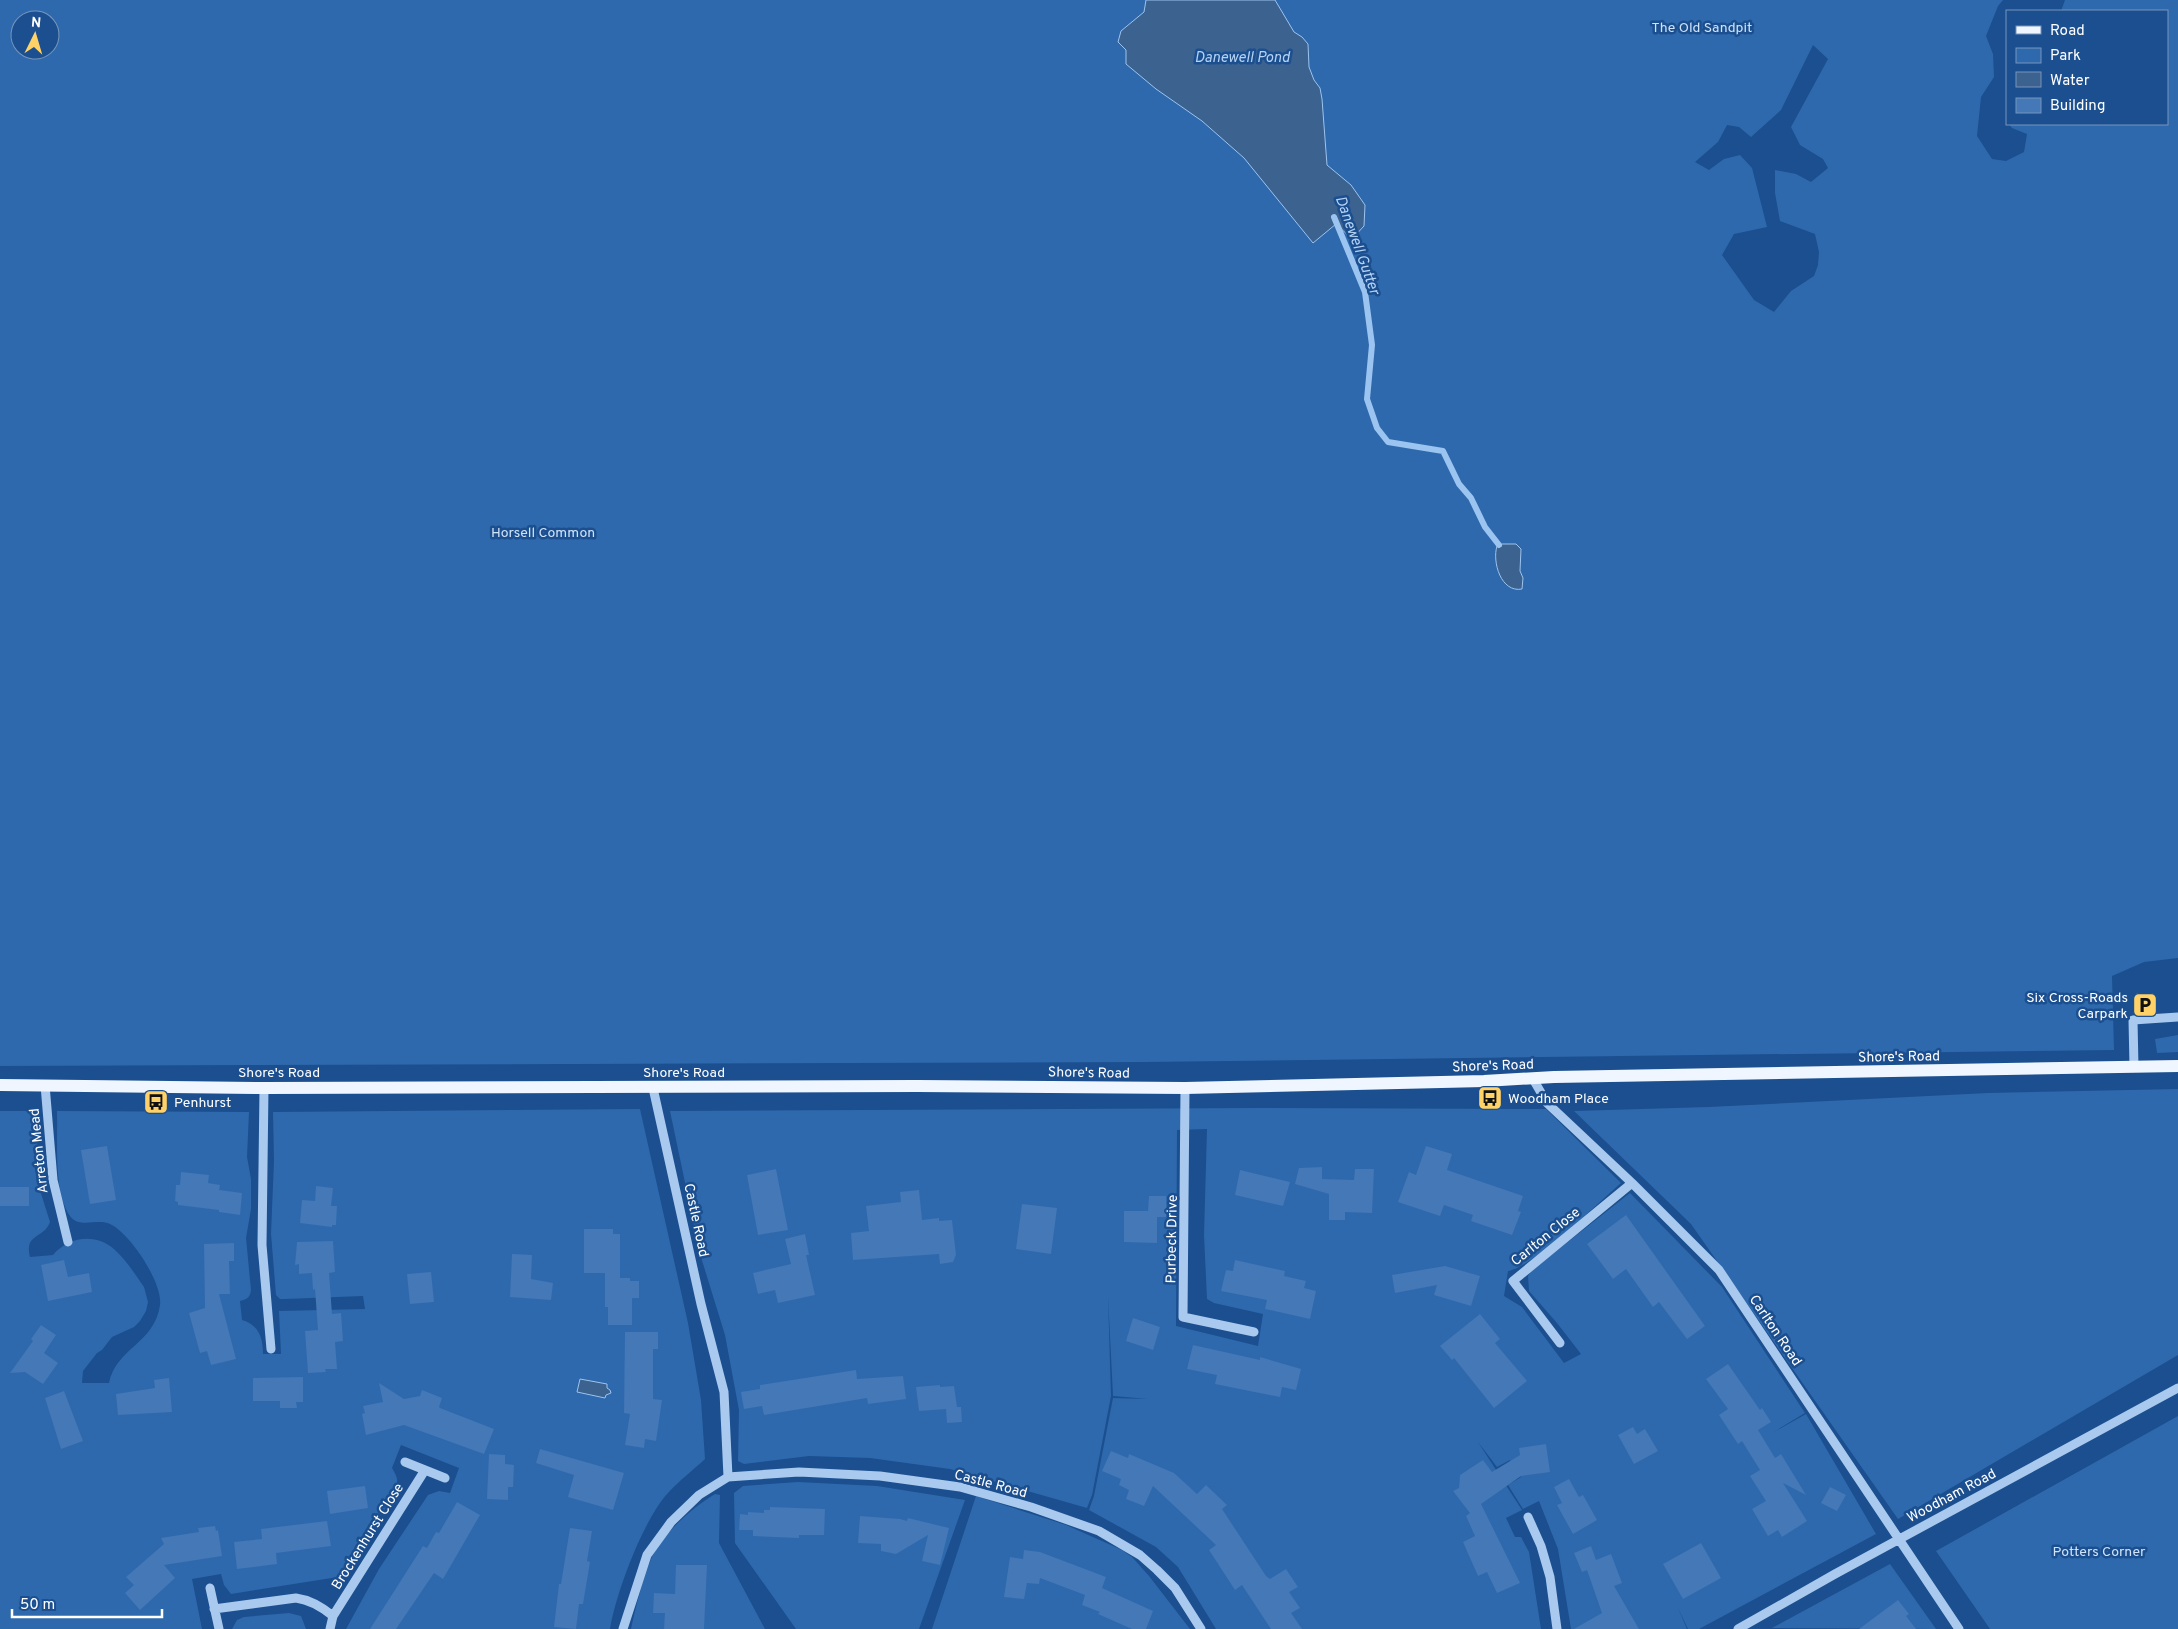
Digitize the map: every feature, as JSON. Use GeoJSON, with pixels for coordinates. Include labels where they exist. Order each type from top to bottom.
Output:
{"type":"FeatureCollection","features":[{"type":"Feature","properties":{"kind":"main road","name":"Shore's Road"},"geometry":{"type":"LineString","coordinates":[[0,1085],[264,1088],[927,1086],[1186,1088],[2178,1066]]}},
{"type":"Feature","properties":{"kind":"street"},"geometry":{"type":"LineString","coordinates":[[2134,1067],[2133,1020],[2178,1017]]}},
{"type":"Feature","properties":{"kind":"street","name":"Carlton Road"},"geometry":{"type":"LineString","coordinates":[[1533,1079],[1547,1103],[1632,1183],[1719,1270],[1959,1629]]}},
{"type":"Feature","properties":{"kind":"street","name":"Arreton Mead"},"geometry":{"type":"LineString","coordinates":[[45,1085],[53,1180],[68,1242]]}},
{"type":"Feature","properties":{"kind":"street"},"geometry":{"type":"LineString","coordinates":[[264,1088],[262,1245],[270,1349]]}},
{"type":"Feature","properties":{"kind":"street","name":"Castle Road"},"geometry":{"type":"LineString","coordinates":[[653,1088],[700,1296],[724,1392],[728,1477]]}},
{"type":"Feature","properties":{"kind":"street","name":"Purbeck Drive"},"geometry":{"type":"LineString","coordinates":[[1186,1088],[1183,1317],[1254,1332]]}},
{"type":"Feature","properties":{"kind":"street","name":"Carlton Close"},"geometry":{"type":"LineString","coordinates":[[1560,1343],[1513,1281],[1632,1183]]}},
{"type":"Feature","properties":{"kind":"street","name":"Woodham Road"},"geometry":{"type":"LineString","coordinates":[[1738,1629],[1898,1539],[2178,1388]]}},
{"type":"Feature","properties":{"kind":"street"},"geometry":{"type":"LineString","coordinates":[[404,1462],[445,1478]]}},
{"type":"Feature","properties":{"kind":"street","name":"Brockenhurst Close"},"geometry":{"type":"LineString","coordinates":[[330,1629],[333,1616],[425,1470]]}},
{"type":"Feature","properties":{"kind":"street","name":"Castle Road"},"geometry":{"type":"LineString","coordinates":[[624,1629],[647,1555],[671,1522],[699,1495],[728,1477],[800,1472],[880,1476],[960,1487],[1031,1507],[1099,1531],[1140,1555],[1175,1588],[1201,1629]]}},
{"type":"Feature","properties":{"kind":"street"},"geometry":{"type":"LineString","coordinates":[[1528,1517],[1541,1546],[1550,1577],[1557,1629]]}},
{"type":"Feature","properties":{"kind":"street"},"geometry":{"type":"LineString","coordinates":[[210,1588],[214,1609],[219,1620],[219,1629]]}},
{"type":"Feature","properties":{"kind":"street"},"geometry":{"type":"LineString","coordinates":[[214,1609],[296,1598],[312,1602],[333,1616]]}},
{"type":"Feature","properties":{"kind":"green space","name":"Horsell Common"},"geometry":{"type":"Polygon","coordinates":[[[0,0],[2003,0],[1998,6],[1986,36],[1993,54],[1994,77],[1981,97],[1977,136],[1992,159],[2006,161],[2024,152],[2027,134],[2012,128],[2010,125],[2168,125],[2168,10],[2061,10],[2065,0],[2178,0],[2178,958],[2144,962],[2112,976],[2114,1050],[1142,1062],[0,1066],[0,0]],[[1813,45],[1781,110],[1751,137],[1739,127],[1727,125],[1718,142],[1695,162],[1709,170],[1724,159],[1740,155],[1752,168],[1767,227],[1734,234],[1722,255],[1754,300],[1774,312],[1791,291],[1814,276],[1818,265],[1819,252],[1815,234],[1780,221],[1775,193],[1775,170],[1796,174],[1811,182],[1828,168],[1823,159],[1800,145],[1791,127],[1828,59],[1813,45]]]}},
{"type":"Feature","properties":{"kind":"green space"},"geometry":{"type":"Polygon","coordinates":[[[2178,1035],[2178,1052],[2157,1053],[2155,1039],[2178,1035]]]}},
{"type":"Feature","properties":{"kind":"green space"},"geometry":{"type":"Polygon","coordinates":[[[2178,1089],[2178,1355],[1898,1519],[1691,1224],[1574,1111],[1709,1107],[1988,1093],[2178,1089]]]}},
{"type":"Feature","properties":{"kind":"green space"},"geometry":{"type":"Polygon","coordinates":[[[1257,1108],[1546,1109],[1621,1183],[1549,1246],[1519,1267],[1508,1271],[1504,1296],[1522,1307],[1564,1363],[1581,1354],[1529,1291],[1528,1276],[1531,1271],[1630,1193],[1722,1287],[1805,1413],[1772,1433],[1806,1414],[1876,1534],[1699,1629],[1688,1629],[1678,1608],[1687,1629],[1571,1629],[1558,1549],[1539,1501],[1523,1509],[1508,1485],[1521,1477],[1510,1460],[1497,1467],[1478,1442],[1522,1510],[1506,1518],[1515,1537],[1521,1537],[1529,1552],[1541,1629],[1216,1629],[1178,1567],[1156,1547],[1089,1510],[1094,1496],[1113,1398],[1148,1399],[1113,1396],[1108,1296],[1111,1396],[1092,1495],[1087,1508],[950,1469],[870,1458],[809,1456],[744,1464],[738,1461],[739,1410],[725,1335],[700,1254],[670,1111],[1257,1108]],[[1207,1129],[1177,1130],[1176,1326],[1258,1346],[1263,1314],[1214,1303],[1207,1299],[1204,1235],[1207,1129]]]}},
{"type":"Feature","properties":{"kind":"green space"},"geometry":{"type":"Polygon","coordinates":[[[640,1109],[688,1323],[701,1400],[705,1459],[668,1493],[649,1521],[624,1577],[610,1629],[346,1629],[379,1569],[428,1495],[439,1491],[450,1493],[459,1468],[401,1445],[392,1468],[397,1482],[395,1490],[362,1547],[338,1577],[231,1594],[224,1585],[221,1574],[192,1579],[202,1629],[0,1629],[0,1111],[31,1111],[38,1147],[34,1164],[50,1222],[44,1231],[32,1240],[29,1249],[30,1257],[53,1255],[66,1244],[82,1239],[99,1241],[107,1244],[119,1254],[144,1287],[148,1302],[146,1311],[140,1321],[134,1327],[112,1337],[83,1371],[82,1383],[109,1383],[119,1361],[144,1337],[157,1318],[160,1296],[151,1272],[144,1260],[127,1237],[118,1229],[105,1222],[78,1222],[70,1216],[61,1193],[59,1180],[57,1111],[249,1112],[247,1157],[251,1179],[251,1209],[246,1238],[251,1290],[248,1297],[240,1301],[242,1320],[252,1325],[259,1333],[263,1354],[281,1354],[279,1311],[365,1309],[363,1296],[280,1299],[276,1295],[271,1234],[274,1160],[273,1112],[640,1109]]]}},
{"type":"Feature","properties":{"kind":"green space","name":"Potters Corner"},"geometry":{"type":"Polygon","coordinates":[[[2178,1416],[2178,1629],[1990,1629],[1936,1551],[2178,1416]]]}},
{"type":"Feature","properties":{"kind":"green space"},"geometry":{"type":"Polygon","coordinates":[[[798,1482],[877,1486],[965,1500],[919,1629],[796,1629],[735,1543],[734,1493],[743,1486],[798,1482]]]}},
{"type":"Feature","properties":{"kind":"green space"},"geometry":{"type":"Polygon","coordinates":[[[715,1494],[720,1495],[719,1543],[765,1629],[631,1629],[642,1585],[656,1550],[678,1522],[715,1494]]]}},
{"type":"Feature","properties":{"kind":"green space"},"geometry":{"type":"Polygon","coordinates":[[[976,1496],[1066,1525],[1122,1550],[1132,1557],[1149,1576],[1190,1629],[932,1629],[976,1496]]]}},
{"type":"Feature","properties":{"kind":"green space"},"geometry":{"type":"Polygon","coordinates":[[[1890,1564],[1936,1629],[1772,1628],[1890,1564]]]}},
{"type":"Feature","properties":{"kind":"green space"},"geometry":{"type":"Polygon","coordinates":[[[289,1613],[301,1616],[306,1629],[232,1629],[237,1620],[244,1617],[289,1613]]]}},
{"type":"Feature","properties":{"kind":"water","name":"Danewell Pond"},"geometry":{"type":"Polygon","coordinates":[[[1146,0],[1275,0],[1294,32],[1308,44],[1309,67],[1314,80],[1320,88],[1322,99],[1327,165],[1351,185],[1365,205],[1364,226],[1352,239],[1336,224],[1313,243],[1244,158],[1202,121],[1156,89],[1126,64],[1126,50],[1118,42],[1121,31],[1144,12],[1146,0]]]}},
{"type":"Feature","properties":{"kind":"water"},"geometry":{"type":"Polygon","coordinates":[[[1516,544],[1521,549],[1520,571],[1523,578],[1522,589],[1515,589],[1509,586],[1500,575],[1497,568],[1496,553],[1497,546],[1516,544]]]}},
{"type":"Feature","properties":{"kind":"water"},"geometry":{"type":"Polygon","coordinates":[[[580,1379],[607,1384],[607,1388],[611,1393],[606,1395],[605,1398],[577,1392],[580,1379]]]}},
{"type":"Feature","properties":{"kind":"building"},"geometry":{"type":"Polygon","coordinates":[[[107,1146],[116,1200],[90,1204],[81,1150],[107,1146]]]}},
{"type":"Feature","properties":{"kind":"building"},"geometry":{"type":"Polygon","coordinates":[[[1426,1146],[1452,1154],[1447,1170],[1523,1196],[1518,1211],[1521,1212],[1512,1235],[1471,1221],[1473,1215],[1444,1205],[1440,1216],[1398,1202],[1409,1172],[1416,1175],[1426,1146]]]}},
{"type":"Feature","properties":{"kind":"building"},"geometry":{"type":"Polygon","coordinates":[[[1322,1167],[1322,1179],[1354,1180],[1355,1169],[1374,1169],[1372,1213],[1345,1212],[1345,1220],[1329,1220],[1329,1194],[1295,1184],[1299,1168],[1322,1167]]]}},
{"type":"Feature","properties":{"kind":"building"},"geometry":{"type":"Polygon","coordinates":[[[776,1169],[788,1230],[758,1235],[747,1175],[776,1169]]]}},
{"type":"Feature","properties":{"kind":"building"},"geometry":{"type":"Polygon","coordinates":[[[1240,1170],[1290,1182],[1283,1206],[1235,1195],[1240,1170]]]}},
{"type":"Feature","properties":{"kind":"building"},"geometry":{"type":"Polygon","coordinates":[[[181,1172],[209,1175],[208,1183],[220,1185],[219,1190],[242,1193],[240,1215],[219,1212],[219,1210],[178,1205],[178,1202],[175,1201],[176,1185],[180,1185],[181,1172]]]}},
{"type":"Feature","properties":{"kind":"building"},"geometry":{"type":"Polygon","coordinates":[[[316,1186],[333,1188],[331,1206],[337,1206],[336,1225],[332,1225],[332,1227],[300,1223],[302,1200],[315,1201],[316,1186]]]}},
{"type":"Feature","properties":{"kind":"building"},"geometry":{"type":"Polygon","coordinates":[[[0,1187],[29,1187],[29,1206],[0,1206],[0,1187]]]}},
{"type":"Feature","properties":{"kind":"building"},"geometry":{"type":"Polygon","coordinates":[[[919,1190],[922,1220],[939,1218],[939,1221],[952,1220],[956,1255],[953,1262],[940,1264],[939,1254],[853,1260],[851,1233],[869,1231],[866,1206],[901,1202],[900,1192],[919,1190]]]}},
{"type":"Feature","properties":{"kind":"building"},"geometry":{"type":"Polygon","coordinates":[[[1149,1196],[1166,1196],[1166,1217],[1157,1217],[1157,1243],[1124,1242],[1124,1211],[1148,1211],[1149,1196]]]}},
{"type":"Feature","properties":{"kind":"building"},"geometry":{"type":"Polygon","coordinates":[[[1022,1204],[1057,1208],[1051,1254],[1016,1249],[1022,1204]]]}},
{"type":"Feature","properties":{"kind":"building"},"geometry":{"type":"Polygon","coordinates":[[[1626,1215],[1705,1326],[1687,1339],[1659,1302],[1653,1307],[1626,1269],[1613,1279],[1587,1244],[1626,1215]]]}},
{"type":"Feature","properties":{"kind":"building"},"geometry":{"type":"Polygon","coordinates":[[[584,1229],[613,1229],[613,1234],[620,1234],[620,1278],[630,1278],[630,1281],[639,1281],[639,1298],[632,1298],[632,1325],[608,1325],[608,1307],[605,1307],[605,1273],[584,1273],[584,1229]]]}},
{"type":"Feature","properties":{"kind":"building"},"geometry":{"type":"Polygon","coordinates":[[[805,1234],[809,1255],[806,1255],[815,1295],[778,1303],[775,1290],[758,1294],[753,1273],[791,1264],[785,1239],[805,1234]]]}},
{"type":"Feature","properties":{"kind":"building"},"geometry":{"type":"Polygon","coordinates":[[[333,1241],[335,1272],[329,1273],[332,1314],[341,1313],[343,1341],[335,1342],[337,1369],[325,1369],[326,1372],[308,1373],[305,1331],[318,1330],[315,1289],[313,1290],[312,1273],[299,1274],[299,1264],[295,1265],[297,1242],[333,1241]]]}},
{"type":"Feature","properties":{"kind":"building"},"geometry":{"type":"Polygon","coordinates":[[[234,1243],[234,1261],[229,1261],[230,1294],[219,1294],[236,1359],[211,1365],[207,1351],[200,1353],[189,1313],[205,1308],[204,1244],[234,1243]]]}},
{"type":"Feature","properties":{"kind":"building"},"geometry":{"type":"Polygon","coordinates":[[[512,1254],[532,1255],[531,1279],[553,1283],[551,1300],[510,1297],[512,1254]]]}},
{"type":"Feature","properties":{"kind":"building"},"geometry":{"type":"Polygon","coordinates":[[[64,1260],[68,1277],[89,1273],[92,1292],[48,1301],[41,1265],[64,1260]]]}},
{"type":"Feature","properties":{"kind":"building"},"geometry":{"type":"Polygon","coordinates":[[[1235,1260],[1285,1271],[1284,1276],[1306,1281],[1304,1288],[1316,1291],[1310,1319],[1265,1309],[1267,1300],[1221,1291],[1226,1270],[1233,1271],[1235,1260]]]}},
{"type":"Feature","properties":{"kind":"building"},"geometry":{"type":"Polygon","coordinates":[[[1445,1266],[1480,1276],[1471,1306],[1434,1295],[1437,1285],[1395,1293],[1392,1275],[1445,1266]]]}},
{"type":"Feature","properties":{"kind":"building"},"geometry":{"type":"Polygon","coordinates":[[[431,1272],[434,1302],[410,1304],[407,1274],[431,1272]]]}},
{"type":"Feature","properties":{"kind":"building"},"geometry":{"type":"Polygon","coordinates":[[[1480,1314],[1500,1339],[1495,1343],[1527,1381],[1494,1408],[1454,1358],[1452,1360],[1440,1346],[1480,1314]]]}},
{"type":"Feature","properties":{"kind":"building"},"geometry":{"type":"Polygon","coordinates":[[[1133,1318],[1160,1327],[1153,1350],[1126,1341],[1133,1318]]]}},
{"type":"Feature","properties":{"kind":"building"},"geometry":{"type":"Polygon","coordinates":[[[41,1325],[56,1335],[44,1353],[58,1363],[43,1384],[25,1372],[10,1373],[33,1341],[31,1339],[41,1325]]]}},
{"type":"Feature","properties":{"kind":"building"},"geometry":{"type":"Polygon","coordinates":[[[625,1332],[658,1332],[658,1349],[653,1349],[653,1399],[662,1400],[656,1441],[645,1439],[644,1448],[625,1445],[630,1414],[624,1413],[625,1332]]]}},
{"type":"Feature","properties":{"kind":"building"},"geometry":{"type":"Polygon","coordinates":[[[1193,1345],[1260,1360],[1260,1357],[1301,1369],[1296,1390],[1282,1387],[1280,1397],[1215,1384],[1217,1375],[1187,1369],[1193,1345]]]}},
{"type":"Feature","properties":{"kind":"building"},"geometry":{"type":"Polygon","coordinates":[[[1728,1364],[1760,1410],[1762,1408],[1771,1422],[1758,1430],[1775,1458],[1781,1454],[1806,1495],[1783,1483],[1807,1521],[1782,1537],[1778,1530],[1768,1536],[1752,1509],[1766,1501],[1750,1476],[1760,1470],[1742,1441],[1738,1444],[1719,1415],[1728,1409],[1706,1379],[1728,1364]]]}},
{"type":"Feature","properties":{"kind":"building"},"geometry":{"type":"Polygon","coordinates":[[[856,1370],[857,1379],[903,1376],[906,1399],[868,1404],[867,1398],[764,1415],[762,1406],[744,1409],[741,1392],[760,1389],[760,1385],[856,1370]]]}},
{"type":"Feature","properties":{"kind":"building"},"geometry":{"type":"Polygon","coordinates":[[[303,1377],[303,1402],[296,1402],[297,1408],[280,1408],[280,1401],[253,1401],[253,1378],[303,1377]]]}},
{"type":"Feature","properties":{"kind":"building"},"geometry":{"type":"Polygon","coordinates":[[[169,1378],[172,1412],[118,1415],[116,1394],[155,1388],[154,1380],[169,1378]]]}},
{"type":"Feature","properties":{"kind":"building"},"geometry":{"type":"Polygon","coordinates":[[[379,1383],[404,1399],[420,1396],[422,1390],[442,1398],[440,1408],[494,1429],[484,1454],[404,1425],[366,1435],[362,1414],[365,1413],[363,1406],[383,1402],[379,1383]]]}},
{"type":"Feature","properties":{"kind":"building"},"geometry":{"type":"Polygon","coordinates":[[[940,1385],[940,1387],[954,1386],[957,1407],[961,1407],[962,1422],[947,1423],[946,1409],[919,1411],[916,1387],[940,1385]]]}},
{"type":"Feature","properties":{"kind":"building"},"geometry":{"type":"Polygon","coordinates":[[[64,1391],[83,1441],[61,1449],[45,1398],[64,1391]]]}},
{"type":"Feature","properties":{"kind":"building"},"geometry":{"type":"Polygon","coordinates":[[[1633,1427],[1637,1434],[1645,1429],[1658,1451],[1634,1464],[1618,1435],[1633,1427]]]}},
{"type":"Feature","properties":{"kind":"building"},"geometry":{"type":"Polygon","coordinates":[[[1546,1444],[1550,1472],[1521,1476],[1481,1504],[1520,1583],[1497,1593],[1487,1572],[1478,1576],[1463,1542],[1475,1536],[1466,1516],[1470,1513],[1453,1491],[1459,1488],[1460,1475],[1483,1460],[1492,1472],[1520,1455],[1519,1448],[1546,1444]]]}},
{"type":"Feature","properties":{"kind":"building"},"geometry":{"type":"Polygon","coordinates":[[[540,1449],[624,1473],[613,1510],[568,1497],[574,1475],[536,1463],[540,1449]]]}},
{"type":"Feature","properties":{"kind":"building"},"geometry":{"type":"Polygon","coordinates":[[[1111,1451],[1128,1458],[1129,1454],[1174,1473],[1197,1494],[1206,1485],[1227,1505],[1222,1509],[1266,1576],[1270,1579],[1286,1569],[1298,1587],[1289,1592],[1300,1608],[1291,1613],[1302,1629],[1271,1629],[1242,1585],[1235,1590],[1209,1550],[1216,1545],[1153,1486],[1144,1506],[1126,1499],[1129,1490],[1119,1485],[1121,1479],[1102,1471],[1111,1451]]]}},
{"type":"Feature","properties":{"kind":"building"},"geometry":{"type":"Polygon","coordinates":[[[489,1454],[505,1455],[505,1464],[514,1465],[513,1487],[508,1487],[508,1500],[487,1499],[489,1454]]]}},
{"type":"Feature","properties":{"kind":"building"},"geometry":{"type":"Polygon","coordinates":[[[1569,1479],[1579,1497],[1583,1495],[1597,1520],[1573,1534],[1557,1505],[1562,1503],[1554,1487],[1569,1479]]]}},
{"type":"Feature","properties":{"kind":"building"},"geometry":{"type":"Polygon","coordinates":[[[365,1486],[368,1508],[330,1514],[327,1491],[365,1486]]]}},
{"type":"Feature","properties":{"kind":"building"},"geometry":{"type":"Polygon","coordinates":[[[1830,1487],[1846,1495],[1837,1511],[1821,1503],[1830,1487]]]}},
{"type":"Feature","properties":{"kind":"building"},"geometry":{"type":"Polygon","coordinates":[[[457,1502],[480,1515],[443,1579],[434,1573],[396,1629],[370,1629],[423,1546],[427,1548],[436,1532],[439,1533],[457,1502]]]}},
{"type":"Feature","properties":{"kind":"building"},"geometry":{"type":"Polygon","coordinates":[[[770,1507],[825,1509],[824,1535],[799,1535],[799,1538],[753,1536],[753,1530],[739,1530],[740,1514],[748,1515],[748,1512],[764,1513],[764,1510],[770,1510],[770,1507]]]}},
{"type":"Feature","properties":{"kind":"building"},"geometry":{"type":"Polygon","coordinates":[[[860,1516],[907,1521],[908,1518],[949,1528],[940,1565],[922,1561],[928,1535],[896,1554],[881,1551],[881,1544],[858,1543],[860,1516]]]}},
{"type":"Feature","properties":{"kind":"building"},"geometry":{"type":"Polygon","coordinates":[[[327,1521],[331,1546],[276,1553],[277,1564],[237,1569],[234,1542],[262,1539],[261,1529],[327,1521]]]}},
{"type":"Feature","properties":{"kind":"building"},"geometry":{"type":"Polygon","coordinates":[[[215,1526],[216,1531],[218,1530],[222,1556],[164,1565],[175,1578],[140,1610],[125,1593],[134,1585],[126,1577],[164,1544],[161,1538],[199,1532],[198,1528],[215,1526]]]}},
{"type":"Feature","properties":{"kind":"building"},"geometry":{"type":"Polygon","coordinates":[[[570,1528],[592,1531],[587,1561],[590,1562],[583,1604],[579,1604],[576,1629],[554,1627],[559,1584],[561,1584],[570,1528]]]}},
{"type":"Feature","properties":{"kind":"building"},"geometry":{"type":"Polygon","coordinates":[[[1701,1543],[1721,1578],[1683,1599],[1663,1564],[1701,1543]]]}},
{"type":"Feature","properties":{"kind":"building"},"geometry":{"type":"Polygon","coordinates":[[[1591,1546],[1596,1560],[1611,1554],[1622,1583],[1614,1586],[1639,1629],[1574,1629],[1602,1613],[1587,1570],[1582,1572],[1574,1553],[1591,1546]]]}},
{"type":"Feature","properties":{"kind":"building"},"geometry":{"type":"Polygon","coordinates":[[[1024,1550],[1040,1552],[1106,1577],[1102,1588],[1153,1611],[1146,1629],[1132,1629],[1098,1614],[1100,1612],[1082,1605],[1085,1595],[1040,1578],[1039,1584],[1027,1583],[1024,1599],[1004,1597],[1010,1557],[1023,1559],[1024,1550]]]}},
{"type":"Feature","properties":{"kind":"building"},"geometry":{"type":"Polygon","coordinates":[[[676,1565],[707,1565],[704,1629],[664,1629],[665,1613],[653,1613],[654,1593],[675,1594],[676,1565]]]}},
{"type":"Feature","properties":{"kind":"building"},"geometry":{"type":"Polygon","coordinates":[[[1898,1600],[1909,1614],[1906,1616],[1916,1629],[1859,1629],[1898,1600]]]}},
{"type":"Feature","properties":{"kind":"waterway","name":"Danewell Gutter"},"geometry":{"type":"LineString","coordinates":[[1334,217],[1365,292],[1372,345],[1367,399],[1377,428],[1388,442],[1443,451],[1459,484],[1471,498],[1485,527],[1499,545]]}},
{"type":"Feature","properties":{"kind":"place","name":"Six Cross-Roads Carpark"},"geometry":{"type":"Point","coordinates":[2145,1005]}},
{"type":"Feature","properties":{"kind":"place","name":"Woodham Place"},"geometry":{"type":"Point","coordinates":[1490,1098]}},
{"type":"Feature","properties":{"kind":"place","name":"Penhurst"},"geometry":{"type":"Point","coordinates":[156,1102]}},
{"type":"Feature","properties":{"kind":"park label","name":"The Old Sandpit"},"geometry":{"type":"Point","coordinates":[1702,27]}}]}
